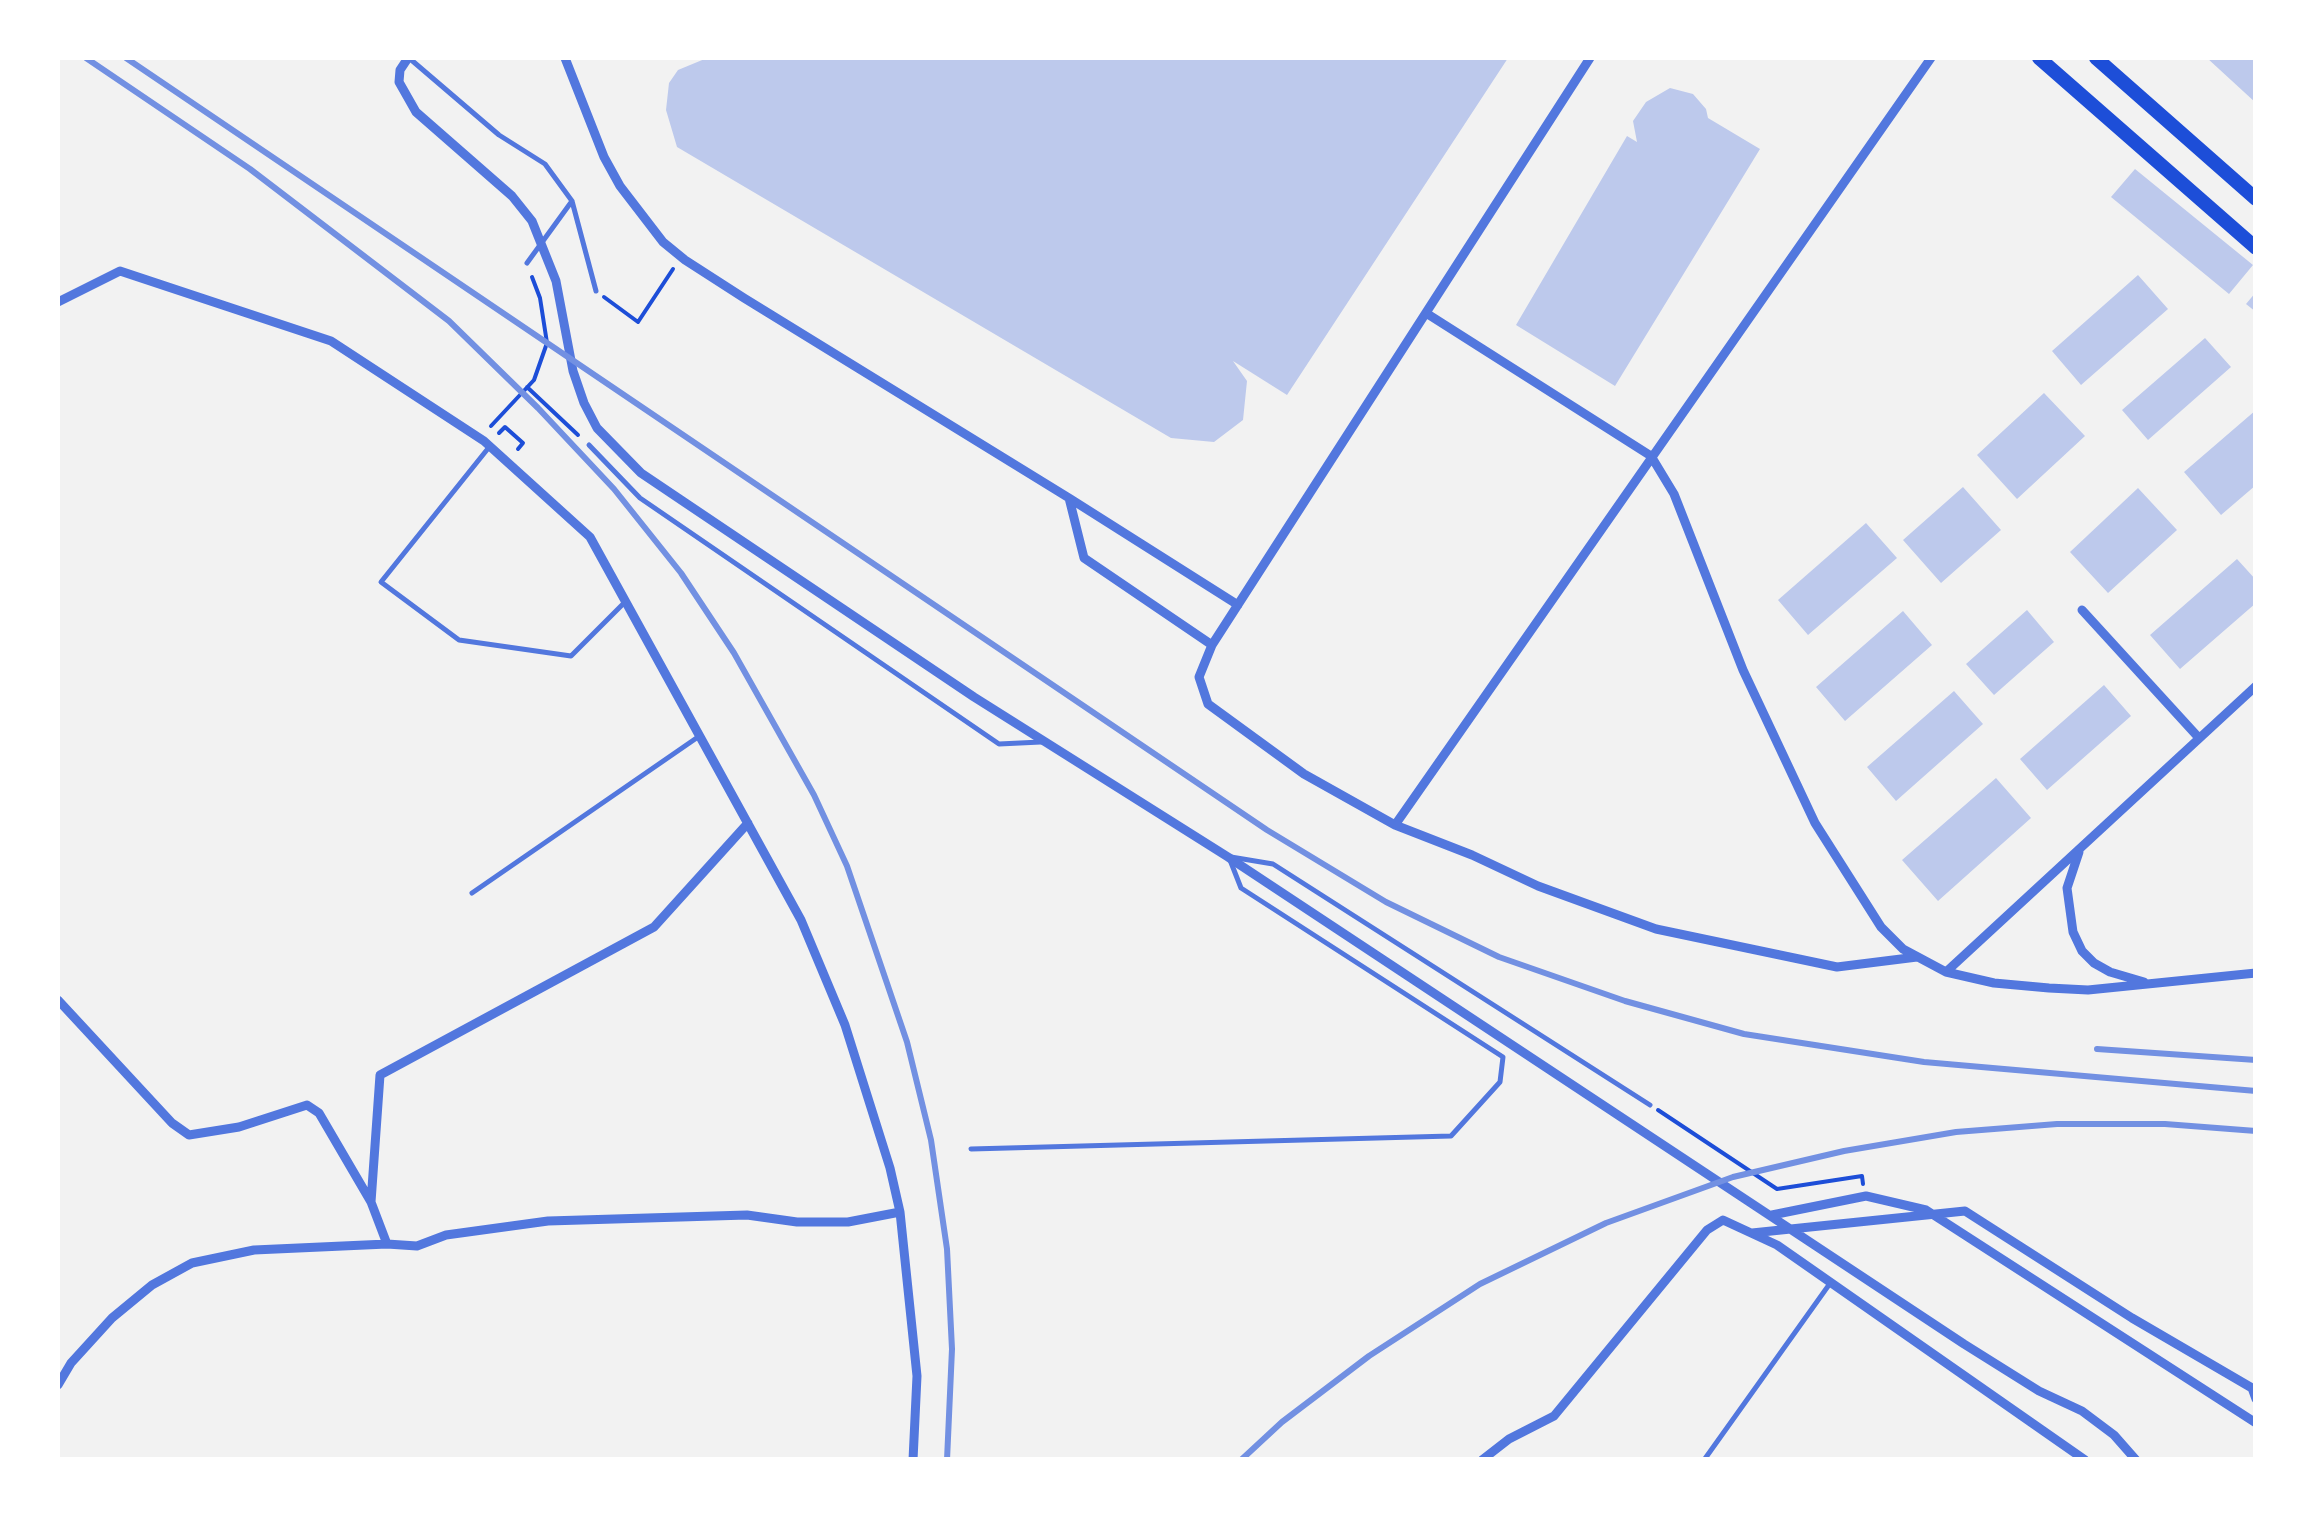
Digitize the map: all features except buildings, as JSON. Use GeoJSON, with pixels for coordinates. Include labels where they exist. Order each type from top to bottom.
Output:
{"type":"FeatureCollection","features":[{"type":"Feature","properties":{"kind":"main road"},"geometry":{"type":"LineString","coordinates":[[2040,58],[2256,248]]}},
{"type":"Feature","properties":{"kind":"main road"},"geometry":{"type":"LineString","coordinates":[[2096,58],[2256,198]]}},
{"type":"Feature","properties":{"kind":"street"},"geometry":{"type":"LineString","coordinates":[[408,58],[400,70],[403,93],[416,112],[512,196],[532,221],[556,281],[573,371],[584,403],[596,428],[615,450],[680,502],[974,697],[1228,857],[1964,1344],[2039,1392],[2082,1411],[2114,1435],[2136,1460]]}},
{"type":"Feature","properties":{"kind":"street"},"geometry":{"type":"LineString","coordinates":[[565,58],[604,157],[620,186],[663,242],[1238,605]]}},
{"type":"Feature","properties":{"kind":"street"},"geometry":{"type":"LineString","coordinates":[[1590,58],[1212,645],[1199,676],[1208,704],[1304,774],[1395,825],[1538,886],[1656,929],[1838,967],[1918,957]]}},
{"type":"Feature","properties":{"kind":"street"},"geometry":{"type":"LineString","coordinates":[[1395,825],[1931,58]]}},
{"type":"Feature","properties":{"kind":"street"},"geometry":{"type":"LineString","coordinates":[[58,302],[120,271],[331,340],[490,446],[590,537],[801,920],[844,1025],[890,1168],[900,1212],[917,1376],[913,1460]]}},
{"type":"Feature","properties":{"kind":"street"},"geometry":{"type":"LineString","coordinates":[[1426,313],[1651,456],[1674,494],[1755,698],[1815,822],[1881,927],[1918,957],[1946,972],[1994,983],[2088,990],[2256,973]]}},
{"type":"Feature","properties":{"kind":"street"},"geometry":{"type":"LineString","coordinates":[[1069,498],[1084,558],[1212,645]]}},
{"type":"Feature","properties":{"kind":"street"},"geometry":{"type":"LineString","coordinates":[[2082,610],[2199,738]]}},
{"type":"Feature","properties":{"kind":"street"},"geometry":{"type":"LineString","coordinates":[[1946,972],[2256,686]]}},
{"type":"Feature","properties":{"kind":"street"},"geometry":{"type":"LineString","coordinates":[[371,1202],[380,1075],[654,928],[748,823]]}},
{"type":"Feature","properties":{"kind":"street"},"geometry":{"type":"LineString","coordinates":[[2082,845],[2067,888],[2073,932],[2082,951],[2110,972],[2151,984]]}},
{"type":"Feature","properties":{"kind":"street"},"geometry":{"type":"LineString","coordinates":[[58,1000],[172,1123],[189,1135],[239,1127],[292,1108],[307,1106],[319,1113],[371,1202],[386,1244]]}},
{"type":"Feature","properties":{"kind":"street"},"geometry":{"type":"LineString","coordinates":[[1772,1215],[1866,1196],[1926,1210],[2256,1424]]}},
{"type":"Feature","properties":{"kind":"street"},"geometry":{"type":"LineString","coordinates":[[58,1385],[71,1363],[112,1318],[152,1285],[192,1263],[254,1250],[417,1246],[446,1235],[548,1221],[747,1215],[797,1222],[848,1222],[900,1212]]}},
{"type":"Feature","properties":{"kind":"street"},"geometry":{"type":"LineString","coordinates":[[1749,1234],[1965,1212],[2252,1388],[2256,1399]]}},
{"type":"Feature","properties":{"kind":"street"},"geometry":{"type":"LineString","coordinates":[[1482,1460],[1509,1439],[1554,1416],[1707,1230],[1723,1220],[1777,1245],[2085,1460]]}},
{"type":"Feature","properties":{"kind":"lane"},"geometry":{"type":"LineString","coordinates":[[408,58],[499,135],[545,164],[572,201],[596,291]]}},
{"type":"Feature","properties":{"kind":"lane"},"geometry":{"type":"LineString","coordinates":[[527,263],[572,201]]}},
{"type":"Feature","properties":{"kind":"lane"},"geometry":{"type":"LineString","coordinates":[[589,445],[640,498],[999,744],[1044,742]]}},
{"type":"Feature","properties":{"kind":"lane"},"geometry":{"type":"LineString","coordinates":[[490,446],[381,582],[459,640],[571,656],[626,601]]}},
{"type":"Feature","properties":{"kind":"lane"},"geometry":{"type":"LineString","coordinates":[[472,893],[700,735]]}},
{"type":"Feature","properties":{"kind":"lane"},"geometry":{"type":"LineString","coordinates":[[1228,857],[1273,864],[1650,1105]]}},
{"type":"Feature","properties":{"kind":"lane"},"geometry":{"type":"LineString","coordinates":[[971,1149],[1451,1136],[1500,1082],[1503,1058],[1240,888],[1228,857]]}},
{"type":"Feature","properties":{"kind":"lane"},"geometry":{"type":"LineString","coordinates":[[1704,1460],[1830,1282]]}},
{"type":"Feature","properties":{"kind":"path"},"geometry":{"type":"LineString","coordinates":[[596,291],[638,322],[682,257]]}},
{"type":"Feature","properties":{"kind":"path"},"geometry":{"type":"LineString","coordinates":[[487,430],[534,380],[547,343],[540,298],[527,263]]}},
{"type":"Feature","properties":{"kind":"path"},"geometry":{"type":"LineString","coordinates":[[527,387],[589,445]]}},
{"type":"Feature","properties":{"kind":"path"},"geometry":{"type":"LineString","coordinates":[[1650,1105],[1777,1188]]}},
{"type":"Feature","properties":{"kind":"railway"},"geometry":{"type":"LineString","coordinates":[[86,58],[250,169],[449,321],[614,489],[681,573],[734,653],[814,795],[847,866],[907,1042],[931,1140],[947,1249],[952,1349],[947,1460]]}},
{"type":"Feature","properties":{"kind":"railway"},"geometry":{"type":"LineString","coordinates":[[126,58],[1267,830],[1386,902],[1499,957],[1625,1001],[1744,1034],[1924,1062],[2256,1091]]}},
{"type":"Feature","properties":{"kind":"railway"},"geometry":{"type":"LineString","coordinates":[[2097,1049],[2256,1060]]}},
{"type":"Feature","properties":{"kind":"railway"},"geometry":{"type":"LineString","coordinates":[[1241,1460],[1282,1422],[1369,1356],[1480,1284],[1606,1223],[1733,1177],[1844,1151],[1956,1132],[2057,1124],[2165,1124],[2256,1131]]}}]}
